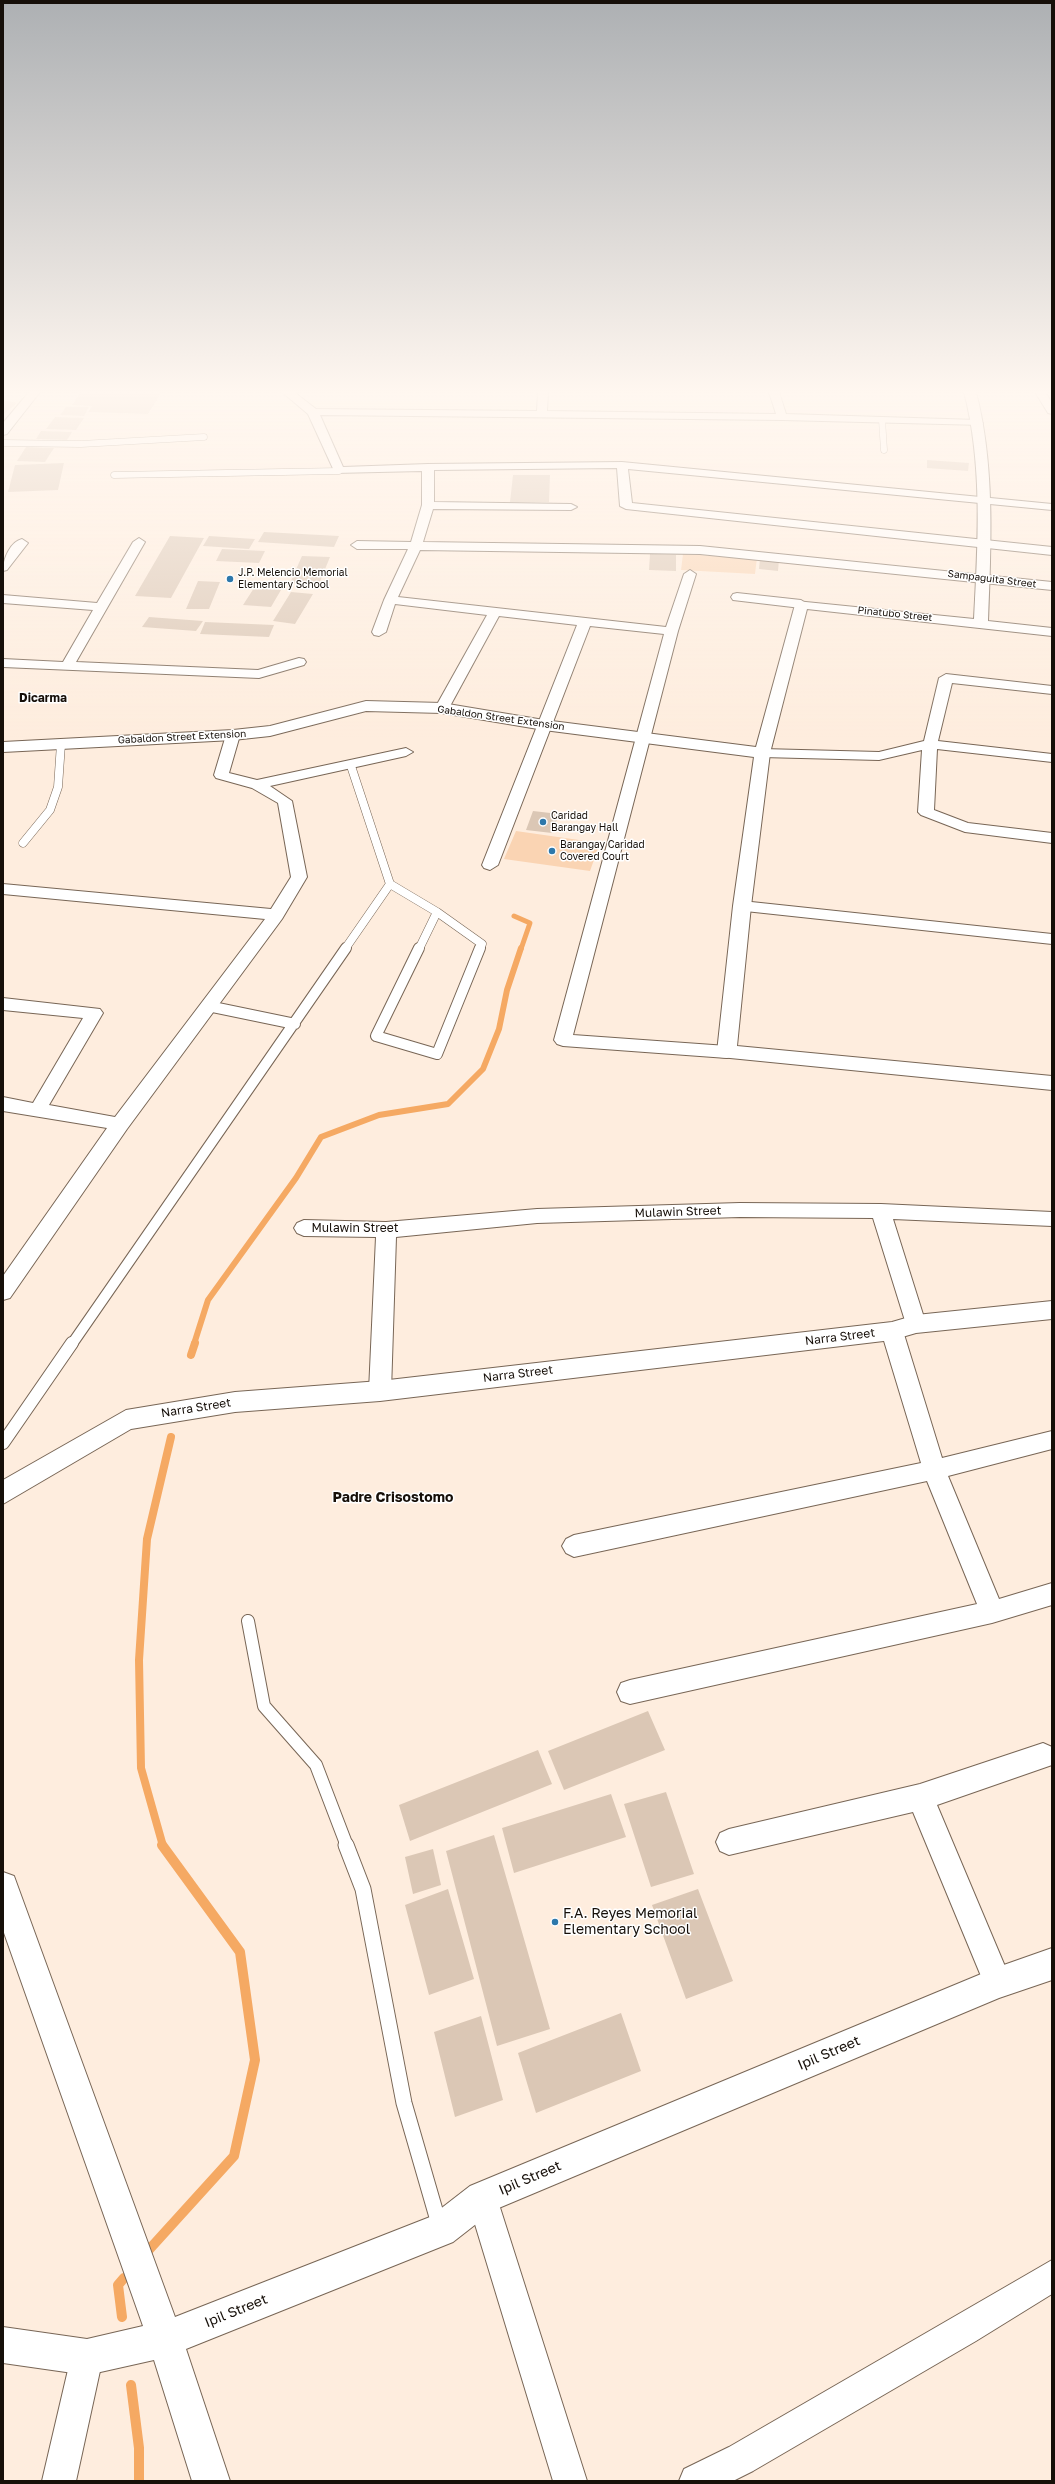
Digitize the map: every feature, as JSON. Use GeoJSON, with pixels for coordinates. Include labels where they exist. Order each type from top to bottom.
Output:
{"type":"FeatureCollection","features":[{"type":"Feature","properties":{"kind":"street"},"geometry":{"type":"LineString","coordinates":[[378,632],[390,600],[416,545],[427,508]]}},
{"type":"Feature","properties":{"kind":"street"},"geometry":{"type":"LineString","coordinates":[[645,508],[1052,551]]}},
{"type":"Feature","properties":{"kind":"street"},"geometry":{"type":"LineString","coordinates":[[981,623],[985,543],[983,508]]}},
{"type":"Feature","properties":{"kind":"street"},"geometry":{"type":"LineString","coordinates":[[67,666],[139,542]]}},
{"type":"Feature","properties":{"kind":"street"},"geometry":{"type":"LineString","coordinates":[[3,567],[22,543]]}},
{"type":"Feature","properties":{"kind":"street","name":"Sampaguita Street"},"geometry":{"type":"LineString","coordinates":[[357,545],[700,550],[1052,586]]}},
{"type":"Feature","properties":{"kind":"street"},"geometry":{"type":"LineString","coordinates":[[690,574],[671,631],[642,736],[562,1040],[728,1052],[1052,1083]]}},
{"type":"Feature","properties":{"kind":"street","name":"Pinatubo Street"},"geometry":{"type":"LineString","coordinates":[[737,597],[1052,632]]}},
{"type":"Feature","properties":{"kind":"street"},"geometry":{"type":"LineString","coordinates":[[3,599],[102,608]]}},
{"type":"Feature","properties":{"kind":"street"},"geometry":{"type":"LineString","coordinates":[[390,600],[671,631]]}},
{"type":"Feature","properties":{"kind":"street"},"geometry":{"type":"LineString","coordinates":[[728,1052],[742,906],[762,753],[801,604]]}},
{"type":"Feature","properties":{"kind":"street"},"geometry":{"type":"LineString","coordinates":[[442,708],[495,611]]}},
{"type":"Feature","properties":{"kind":"street"},"geometry":{"type":"LineString","coordinates":[[490,865],[585,621]]}},
{"type":"Feature","properties":{"kind":"street"},"geometry":{"type":"LineString","coordinates":[[3,664],[259,674],[299,662]]}},
{"type":"Feature","properties":{"kind":"street"},"geometry":{"type":"LineString","coordinates":[[1052,690],[946,678],[930,744],[926,812],[965,827],[1052,838]]}},
{"type":"Feature","properties":{"kind":"street","name":"Gabaldon Street Extension"},"geometry":{"type":"LineString","coordinates":[[3,747],[233,734],[270,730],[366,706],[442,708],[544,725],[642,736],[762,753]]}},
{"type":"Feature","properties":{"kind":"street"},"geometry":{"type":"LineString","coordinates":[[3,1292],[120,1124],[276,915],[299,877],[293,836],[285,801],[257,785],[221,775],[233,734]]}},
{"type":"Feature","properties":{"kind":"street"},"geometry":{"type":"LineString","coordinates":[[762,753],[879,756],[930,744],[1052,758]]}},
{"type":"Feature","properties":{"kind":"street"},"geometry":{"type":"LineString","coordinates":[[257,785],[351,766],[406,752]]}},
{"type":"Feature","properties":{"kind":"street"},"geometry":{"type":"LineString","coordinates":[[3,889],[276,915]]}},
{"type":"Feature","properties":{"kind":"street"},"geometry":{"type":"LineString","coordinates":[[742,906],[1052,939]]}},
{"type":"Feature","properties":{"kind":"street"},"geometry":{"type":"LineString","coordinates":[[3,1004],[94,1013],[38,1109]]}},
{"type":"Feature","properties":{"kind":"street"},"geometry":{"type":"LineString","coordinates":[[3,1104],[120,1124]]}},
{"type":"Feature","properties":{"kind":"street","name":"Mulawin Street"},"geometry":{"type":"LineString","coordinates":[[304,1228],[386,1230],[537,1216],[740,1210],[881,1211],[1052,1219]]}},
{"type":"Feature","properties":{"kind":"street"},"geometry":{"type":"LineString","coordinates":[[881,1211],[916,1324]]}},
{"type":"Feature","properties":{"kind":"street"},"geometry":{"type":"LineString","coordinates":[[380,1391],[386,1230]]}},
{"type":"Feature","properties":{"kind":"street","name":"Narra Street"},"geometry":{"type":"LineString","coordinates":[[4,1487],[126,1420],[236,1402],[380,1391],[892,1331],[916,1324],[1052,1310]]}},
{"type":"Feature","properties":{"kind":"street"},"geometry":{"type":"LineString","coordinates":[[892,1331],[934,1470],[992,1612]]}},
{"type":"Feature","properties":{"kind":"street"},"geometry":{"type":"LineString","coordinates":[[574,1546],[934,1470],[1052,1440]]}},
{"type":"Feature","properties":{"kind":"street"},"geometry":{"type":"LineString","coordinates":[[630,1692],[992,1612],[1052,1594]]}},
{"type":"Feature","properties":{"kind":"street"},"geometry":{"type":"LineString","coordinates":[[729,1842],[920,1797],[1043,1756]]}},
{"type":"Feature","properties":{"kind":"street"},"geometry":{"type":"LineString","coordinates":[[920,1797],[998,1983]]}},
{"type":"Feature","properties":{"kind":"street"},"geometry":{"type":"LineString","coordinates":[[3,1887],[164,2339],[212,2481]]}},
{"type":"Feature","properties":{"kind":"street","name":"Ipil Street"},"geometry":{"type":"LineString","coordinates":[[3,2345],[87,2357],[164,2339],[441,2230],[482,2198],[998,1983],[1052,1964]]}},
{"type":"Feature","properties":{"kind":"street"},"geometry":{"type":"LineString","coordinates":[[482,2198],[570,2481]]}},
{"type":"Feature","properties":{"kind":"street"},"geometry":{"type":"LineString","coordinates":[[696,2481],[741,2460],[965,2330],[1052,2276]]}},
{"type":"Feature","properties":{"kind":"street"},"geometry":{"type":"LineString","coordinates":[[59,2481],[87,2357]]}},
{"type":"Feature","properties":{"kind":"lane"},"geometry":{"type":"LineString","coordinates":[[23,843],[50,810],[58,787],[61,744]]}},
{"type":"Feature","properties":{"kind":"lane"},"geometry":{"type":"LineString","coordinates":[[351,766],[390,884],[437,912],[482,944],[437,1054],[376,1036],[437,912]]}},
{"type":"Feature","properties":{"kind":"lane"},"geometry":{"type":"LineString","coordinates":[[3,1443],[295,1024],[390,884]]}},
{"type":"Feature","properties":{"kind":"lane"},"geometry":{"type":"LineString","coordinates":[[208,1006],[295,1024]]}},
{"type":"Feature","properties":{"kind":"lane"},"geometry":{"type":"LineString","coordinates":[[248,1621],[264,1706],[316,1765],[363,1889],[404,2102],[441,2230]]}},
{"type":"Feature","properties":{"kind":"shaded area"},"geometry":{"type":"Polygon","coordinates":[[[683,554],[757,558],[755,574],[681,570],[683,554]]]}},
{"type":"Feature","properties":{"kind":"shaded area","name":"Barangay Caridad Covered Court"},"geometry":{"type":"Polygon","coordinates":[[[516,831],[600,843],[590,871],[504,859],[516,831]]]}},
{"type":"Feature","properties":{"kind":"building"},"geometry":{"type":"Polygon","coordinates":[[[264,532],[339,536],[334,547],[258,542],[264,532]]]}},
{"type":"Feature","properties":{"kind":"building"},"geometry":{"type":"Polygon","coordinates":[[[170,536],[204,538],[171,598],[135,596],[170,536]]]}},
{"type":"Feature","properties":{"kind":"building"},"geometry":{"type":"Polygon","coordinates":[[[209,536],[255,539],[249,549],[203,546],[209,536]]]}},
{"type":"Feature","properties":{"kind":"building"},"geometry":{"type":"Polygon","coordinates":[[[222,549],[265,551],[259,563],[216,561],[222,549]]]}},
{"type":"Feature","properties":{"kind":"building"},"geometry":{"type":"Polygon","coordinates":[[[650,554],[676,555],[676,571],[649,570],[650,554]]]}},
{"type":"Feature","properties":{"kind":"building"},"geometry":{"type":"Polygon","coordinates":[[[302,556],[330,557],[319,584],[290,583],[302,556]]]}},
{"type":"Feature","properties":{"kind":"building"},"geometry":{"type":"Polygon","coordinates":[[[760,558],[779,560],[778,571],[759,569],[760,558]]]}},
{"type":"Feature","properties":{"kind":"building"},"geometry":{"type":"Polygon","coordinates":[[[198,581],[220,582],[209,609],[186,609],[198,581]]]}},
{"type":"Feature","properties":{"kind":"building"},"geometry":{"type":"Polygon","coordinates":[[[254,588],[281,590],[271,607],[243,605],[254,588]]]}},
{"type":"Feature","properties":{"kind":"building"},"geometry":{"type":"Polygon","coordinates":[[[291,592],[313,594],[295,624],[273,621],[291,592]]]}},
{"type":"Feature","properties":{"kind":"building"},"geometry":{"type":"Polygon","coordinates":[[[149,617],[203,621],[196,631],[142,627],[149,617]]]}},
{"type":"Feature","properties":{"kind":"building"},"geometry":{"type":"Polygon","coordinates":[[[205,622],[274,625],[269,637],[200,634],[205,622]]]}},
{"type":"Feature","properties":{"kind":"building","name":"Caridad Barangay Hall"},"geometry":{"type":"Polygon","coordinates":[[[533,811],[559,814],[552,833],[526,830],[533,811]]]}},
{"type":"Feature","properties":{"kind":"building"},"geometry":{"type":"Polygon","coordinates":[[[648,1711],[665,1750],[564,1790],[548,1751],[648,1711]]]}},
{"type":"Feature","properties":{"kind":"building"},"geometry":{"type":"Polygon","coordinates":[[[538,1750],[552,1784],[410,1841],[399,1805],[538,1750]]]}},
{"type":"Feature","properties":{"kind":"building"},"geometry":{"type":"Polygon","coordinates":[[[666,1792],[694,1874],[651,1887],[624,1804],[666,1792]]]}},
{"type":"Feature","properties":{"kind":"building"},"geometry":{"type":"Polygon","coordinates":[[[611,1794],[626,1837],[514,1873],[502,1828],[611,1794]]]}},
{"type":"Feature","properties":{"kind":"building"},"geometry":{"type":"Polygon","coordinates":[[[494,1835],[550,2029],[497,2046],[446,1851],[494,1835]]]}},
{"type":"Feature","properties":{"kind":"building"},"geometry":{"type":"Polygon","coordinates":[[[433,1849],[441,1885],[413,1894],[405,1857],[433,1849]]]}},
{"type":"Feature","properties":{"kind":"building"},"geometry":{"type":"Polygon","coordinates":[[[448,1889],[474,1979],[429,1995],[405,1905],[448,1889]]]}},
{"type":"Feature","properties":{"kind":"building"},"geometry":{"type":"Polygon","coordinates":[[[698,1889],[733,1981],[686,1999],[652,1905],[698,1889]]]}},
{"type":"Feature","properties":{"kind":"building"},"geometry":{"type":"Polygon","coordinates":[[[621,2013],[641,2071],[536,2113],[518,2053],[621,2013]]]}},
{"type":"Feature","properties":{"kind":"building"},"geometry":{"type":"Polygon","coordinates":[[[481,2016],[503,2100],[455,2117],[434,2032],[481,2016]]]}},
{"type":"Feature","properties":{"kind":"waterway"},"geometry":{"type":"LineString","coordinates":[[514,916],[530,923],[521,949]]}},
{"type":"Feature","properties":{"kind":"waterway"},"geometry":{"type":"LineString","coordinates":[[194,1344],[208,1300],[296,1178],[321,1137],[379,1115],[448,1104],[483,1069],[499,1029],[507,990],[521,948]]}},
{"type":"Feature","properties":{"kind":"waterway"},"geometry":{"type":"LineString","coordinates":[[191,1355],[195,1343]]}},
{"type":"Feature","properties":{"kind":"waterway"},"geometry":{"type":"LineString","coordinates":[[163,1846],[141,1768],[139,1660],[147,1539],[171,1437]]}},
{"type":"Feature","properties":{"kind":"waterway"},"geometry":{"type":"LineString","coordinates":[[146,2253],[234,2156],[255,2060],[240,1952],[162,1845]]}},
{"type":"Feature","properties":{"kind":"waterway"},"geometry":{"type":"LineString","coordinates":[[122,2317],[118,2285],[124,2278]]}},
{"type":"Feature","properties":{"kind":"waterway"},"geometry":{"type":"LineString","coordinates":[[131,2385],[139,2448],[139,2481]]}},
{"type":"Feature","properties":{"kind":"place","name":"J.P. Melencio Memorial Elementary School"},"geometry":{"type":"Point","coordinates":[230,579]}},
{"type":"Feature","properties":{"kind":"place","name":"Caridad Barangay Hall"},"geometry":{"type":"Point","coordinates":[543,822]}},
{"type":"Feature","properties":{"kind":"place","name":"Barangay Caridad Covered Court"},"geometry":{"type":"Point","coordinates":[552,851]}},
{"type":"Feature","properties":{"kind":"place","name":"F.A. Reyes Memorial Elementary School"},"geometry":{"type":"Point","coordinates":[555,1922]}},
{"type":"Feature","properties":{"kind":"district","name":"Dicarma"},"geometry":{"type":"Point","coordinates":[43,698]}},
{"type":"Feature","properties":{"kind":"district","name":"Padre Crisostomo"},"geometry":{"type":"Point","coordinates":[393,1498]}}]}
